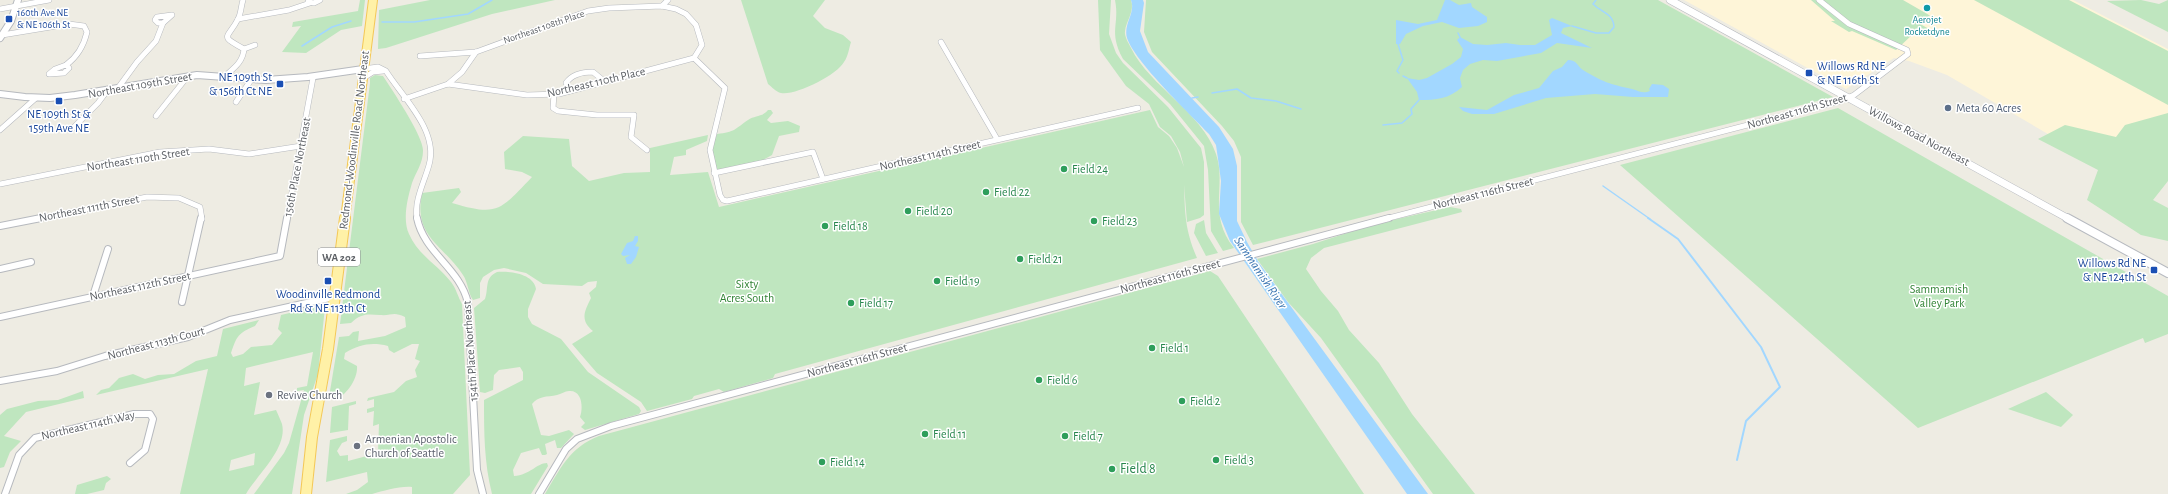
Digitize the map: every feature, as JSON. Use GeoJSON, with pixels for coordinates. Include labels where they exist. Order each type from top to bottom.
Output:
{"type":"FeatureCollection","features":[{"type":"Feature","properties":{"kind":"main road","name":"Redmond-Woodinville Road Northeast"},"geometry":{"type":"LineString","coordinates":[[306,494],[310,448],[326,363],[372,0]]}},
{"type":"Feature","properties":{"kind":"main road","name":"Willows Road Northeast"},"geometry":{"type":"LineString","coordinates":[[1670,0],[2168,273]]}},
{"type":"Feature","properties":{"kind":"street"},"geometry":{"type":"LineString","coordinates":[[0,9],[17,3],[49,0]]}},
{"type":"Feature","properties":{"kind":"street"},"geometry":{"type":"LineString","coordinates":[[243,0],[238,19],[227,33],[227,37],[229,41],[244,49],[255,45]]}},
{"type":"Feature","properties":{"kind":"street"},"geometry":{"type":"LineString","coordinates":[[238,19],[288,10],[320,0]]}},
{"type":"Feature","properties":{"kind":"street"},"geometry":{"type":"LineString","coordinates":[[668,0],[662,6],[686,14],[696,25],[702,45],[694,58],[724,85],[726,91],[716,119],[710,150],[714,173],[813,152],[823,179]]}},
{"type":"Feature","properties":{"kind":"street","name":"Northeast 116th Street"},"geometry":{"type":"LineString","coordinates":[[538,494],[566,449],[577,439],[590,432],[1218,262],[1848,98],[1908,54],[1907,50],[1849,24],[1819,0]]}},
{"type":"Feature","properties":{"kind":"street"},"geometry":{"type":"LineString","coordinates":[[1,36],[17,3]]}},
{"type":"Feature","properties":{"kind":"street","name":"Northeast 108th Place"},"geometry":{"type":"LineString","coordinates":[[476,52],[596,10],[662,6]]}},
{"type":"Feature","properties":{"kind":"street"},"geometry":{"type":"LineString","coordinates":[[118,88],[137,62],[156,41],[162,23]]}},
{"type":"Feature","properties":{"kind":"street"},"geometry":{"type":"LineString","coordinates":[[1,36],[69,24],[84,26],[87,32],[85,39],[66,64]]}},
{"type":"Feature","properties":{"kind":"street"},"geometry":{"type":"LineString","coordinates":[[941,42],[997,139]]}},
{"type":"Feature","properties":{"kind":"street"},"geometry":{"type":"LineString","coordinates":[[225,76],[240,62],[244,54],[244,49]]}},
{"type":"Feature","properties":{"kind":"street"},"geometry":{"type":"LineString","coordinates":[[420,56],[476,52]]}},
{"type":"Feature","properties":{"kind":"street"},"geometry":{"type":"LineString","coordinates":[[448,84],[462,72],[476,52]]}},
{"type":"Feature","properties":{"kind":"street","name":"Northeast 110th Place"},"geometry":{"type":"LineString","coordinates":[[404,99],[448,84],[527,95],[554,94],[694,58]]}},
{"type":"Feature","properties":{"kind":"street"},"geometry":{"type":"LineString","coordinates":[[363,69],[378,67],[386,71]]}},
{"type":"Feature","properties":{"kind":"street","name":"Northeast 109th Street"},"geometry":{"type":"LineString","coordinates":[[0,94],[36,98],[106,91],[188,76],[225,76],[251,80],[313,78],[363,69]]}},
{"type":"Feature","properties":{"kind":"street"},"geometry":{"type":"LineString","coordinates":[[362,80],[372,72],[386,71]]}},
{"type":"Feature","properties":{"kind":"street","name":"154th Place Northeast"},"geometry":{"type":"LineString","coordinates":[[386,71],[426,131],[430,144],[431,158],[417,199],[416,218],[419,230],[423,239],[458,278],[466,292],[469,307],[477,470],[483,494]]}},
{"type":"Feature","properties":{"kind":"street"},"geometry":{"type":"LineString","coordinates":[[570,91],[566,83],[567,80],[582,73],[593,72],[604,81]]}},
{"type":"Feature","properties":{"kind":"street"},"geometry":{"type":"LineString","coordinates":[[156,116],[188,76]]}},
{"type":"Feature","properties":{"kind":"street","name":"156th Place Northeast"},"geometry":{"type":"LineString","coordinates":[[280,256],[313,78]]}},
{"type":"Feature","properties":{"kind":"street"},"geometry":{"type":"LineString","coordinates":[[236,102],[251,80]]}},
{"type":"Feature","properties":{"kind":"street"},"geometry":{"type":"LineString","coordinates":[[71,130],[98,103],[106,91]]}},
{"type":"Feature","properties":{"kind":"street"},"geometry":{"type":"LineString","coordinates":[[554,94],[553,108],[558,110],[597,115],[634,115],[631,137],[647,150]]}},
{"type":"Feature","properties":{"kind":"street"},"geometry":{"type":"LineString","coordinates":[[0,130],[36,98]]}},
{"type":"Feature","properties":{"kind":"street","name":"Northeast 114th Street"},"geometry":{"type":"LineString","coordinates":[[714,173],[723,200],[732,200],[1138,108]]}},
{"type":"Feature","properties":{"kind":"street","name":"Northeast 110th Street"},"geometry":{"type":"LineString","coordinates":[[0,184],[160,152],[209,149],[249,154],[301,146]]}},
{"type":"Feature","properties":{"kind":"street","name":"Northeast 111th Street"},"geometry":{"type":"LineString","coordinates":[[0,226],[147,197],[179,198],[200,207],[202,216],[190,275]]}},
{"type":"Feature","properties":{"kind":"street"},"geometry":{"type":"LineString","coordinates":[[93,296],[108,249]]}},
{"type":"Feature","properties":{"kind":"street","name":"Northeast 112th Street"},"geometry":{"type":"LineString","coordinates":[[0,317],[280,256]]}},
{"type":"Feature","properties":{"kind":"street"},"geometry":{"type":"LineString","coordinates":[[0,269],[31,262]]}},
{"type":"Feature","properties":{"kind":"street"},"geometry":{"type":"LineString","coordinates":[[182,302],[190,275]]}},
{"type":"Feature","properties":{"kind":"street","name":"Northeast 113th Court"},"geometry":{"type":"LineString","coordinates":[[0,381],[58,371],[105,356],[188,337],[230,320],[334,297]]}},
{"type":"Feature","properties":{"kind":"street","name":"Northeast 114th Way"},"geometry":{"type":"LineString","coordinates":[[5,494],[18,454],[28,442],[44,435],[62,430],[134,414],[149,414],[153,419],[145,450],[130,463]]}},
{"type":"Feature","properties":{"kind":"shaded area"},"geometry":{"type":"Polygon","coordinates":[[[1684,0],[2073,0],[2168,49],[2168,180],[2142,189],[1947,75],[1909,61],[1894,58],[1846,89],[1684,0]]]}},
{"type":"Feature","properties":{"kind":"green space"},"geometry":{"type":"Polygon","coordinates":[[[360,0],[365,0],[362,26],[341,30],[306,53],[282,52],[301,26],[292,27],[293,22],[358,11],[360,0]]]}},
{"type":"Feature","properties":{"kind":"green space"},"geometry":{"type":"Polygon","coordinates":[[[430,0],[555,0],[492,14],[386,48],[378,49],[379,10],[430,0]]]}},
{"type":"Feature","properties":{"kind":"green space"},"geometry":{"type":"Polygon","coordinates":[[[741,0],[825,0],[813,16],[825,28],[843,35],[851,42],[845,60],[833,73],[815,84],[787,93],[777,92],[768,84],[741,0]]]}},
{"type":"Feature","properties":{"kind":"green space","name":"Sixty Acres South"},"geometry":{"type":"Polygon","coordinates":[[[1098,0],[1111,0],[1109,34],[1116,53],[1123,63],[1168,107],[1201,148],[1204,162],[1204,215],[1200,218],[1187,222],[1184,185],[1186,222],[1197,258],[775,374],[773,378],[724,392],[719,389],[694,396],[692,399],[647,411],[641,402],[597,373],[572,344],[593,331],[586,323],[584,316],[591,298],[589,293],[596,287],[597,281],[588,282],[582,286],[543,284],[526,273],[504,268],[494,270],[483,277],[480,283],[480,298],[473,300],[463,275],[432,239],[422,220],[420,208],[422,193],[459,188],[461,192],[452,203],[490,210],[498,208],[513,197],[532,177],[522,172],[505,169],[504,152],[523,136],[569,139],[572,166],[589,181],[624,173],[650,172],[650,148],[708,135],[707,141],[686,150],[686,155],[674,157],[670,175],[708,172],[719,207],[1150,110],[1158,127],[1169,136],[1177,148],[1184,167],[1180,152],[1171,136],[1160,127],[1149,104],[1126,86],[1100,50],[1098,0]]]}},
{"type":"Feature","properties":{"kind":"green space"},"geometry":{"type":"Polygon","coordinates":[[[1115,0],[1131,0],[1132,8],[1125,33],[1131,48],[1140,62],[1150,75],[1188,112],[1209,139],[1216,154],[1219,166],[1219,212],[1221,223],[1226,236],[1234,248],[1223,251],[1211,231],[1208,170],[1204,146],[1170,104],[1123,59],[1115,35],[1115,0]]]}},
{"type":"Feature","properties":{"kind":"green space"},"geometry":{"type":"Polygon","coordinates":[[[1146,0],[1658,0],[1833,97],[1253,245],[1241,222],[1241,157],[1234,141],[1222,126],[1152,52],[1144,32],[1146,0]]]}},
{"type":"Feature","properties":{"kind":"green space"},"geometry":{"type":"Polygon","coordinates":[[[1811,0],[1903,0],[1930,16],[1915,21],[1929,29],[1913,34],[1896,50],[1852,31],[1849,32],[1831,21],[1835,21],[1811,0]]]}},
{"type":"Feature","properties":{"kind":"green space"},"geometry":{"type":"Polygon","coordinates":[[[1974,0],[2069,0],[2168,51],[2168,105],[1974,0]]]}},
{"type":"Feature","properties":{"kind":"green space"},"geometry":{"type":"Polygon","coordinates":[[[2141,0],[2159,4],[2168,0],[2168,32],[2107,1],[2141,0]]]}},
{"type":"Feature","properties":{"kind":"green space"},"geometry":{"type":"Polygon","coordinates":[[[375,75],[383,76],[407,114],[422,144],[422,160],[412,183],[406,208],[406,222],[409,234],[423,254],[451,282],[462,304],[470,475],[453,494],[412,494],[412,487],[402,487],[372,494],[346,494],[357,490],[368,482],[367,472],[326,482],[330,440],[347,436],[347,441],[342,443],[337,451],[340,456],[348,455],[348,461],[378,453],[379,424],[373,426],[374,411],[367,413],[367,409],[374,407],[374,399],[367,401],[368,398],[394,392],[406,381],[417,377],[415,370],[420,361],[415,359],[419,344],[412,344],[394,353],[389,350],[388,346],[382,345],[371,344],[356,348],[345,353],[344,359],[357,366],[356,375],[352,385],[337,399],[329,397],[339,337],[349,336],[353,332],[359,331],[358,341],[385,336],[406,327],[405,317],[395,314],[365,315],[358,317],[351,323],[340,324],[370,78],[375,75]]]}},
{"type":"Feature","properties":{"kind":"green space","name":"Sammamish Valley Park"},"geometry":{"type":"Polygon","coordinates":[[[1838,108],[2168,296],[2168,334],[2145,343],[2143,338],[1918,428],[1620,165],[1838,108]]]}},
{"type":"Feature","properties":{"kind":"green space"},"geometry":{"type":"Polygon","coordinates":[[[768,110],[771,110],[773,113],[767,120],[771,123],[788,121],[800,126],[799,132],[779,136],[772,155],[763,160],[717,171],[712,148],[717,134],[734,130],[751,118],[764,114],[768,110]]]}},
{"type":"Feature","properties":{"kind":"green space"},"geometry":{"type":"Polygon","coordinates":[[[2168,113],[2168,181],[2153,200],[2168,208],[2168,241],[2141,235],[2087,200],[2098,170],[2038,139],[2065,125],[2116,137],[2125,125],[2168,113]]]}},
{"type":"Feature","properties":{"kind":"green space"},"geometry":{"type":"Polygon","coordinates":[[[1450,207],[1461,209],[1462,212],[1324,248],[1311,258],[1306,269],[1321,291],[1338,311],[1349,330],[1379,363],[1412,414],[1475,494],[1433,494],[1321,338],[1288,302],[1257,259],[1313,244],[1375,224],[1450,207]]]}},
{"type":"Feature","properties":{"kind":"green space"},"geometry":{"type":"Polygon","coordinates":[[[1204,220],[1206,233],[1218,253],[1206,256],[1194,233],[1196,224],[1204,220]]]}},
{"type":"Feature","properties":{"kind":"green space"},"geometry":{"type":"Polygon","coordinates":[[[1210,271],[1218,276],[1364,494],[545,494],[561,468],[573,453],[580,446],[599,436],[1210,271]]]}},
{"type":"Feature","properties":{"kind":"green space"},"geometry":{"type":"Polygon","coordinates":[[[497,272],[521,274],[531,280],[536,289],[528,309],[528,317],[532,324],[561,339],[588,372],[639,407],[641,411],[639,414],[585,430],[581,427],[585,423],[580,417],[582,409],[581,401],[574,392],[568,391],[557,395],[543,397],[534,401],[532,404],[541,435],[549,436],[569,430],[574,434],[561,448],[557,448],[555,440],[545,444],[547,454],[545,455],[542,455],[539,448],[521,453],[513,470],[514,476],[524,474],[543,464],[547,463],[548,466],[531,494],[492,494],[487,471],[484,436],[484,400],[523,380],[523,372],[520,367],[499,370],[494,375],[493,390],[485,393],[480,392],[474,308],[485,299],[490,277],[497,272]]]}},
{"type":"Feature","properties":{"kind":"green space"},"geometry":{"type":"Polygon","coordinates":[[[315,307],[325,307],[318,374],[304,415],[292,494],[254,494],[284,453],[289,443],[304,390],[297,391],[297,388],[307,386],[313,352],[246,368],[244,386],[260,382],[254,415],[276,410],[282,424],[283,433],[276,452],[246,494],[180,494],[208,369],[96,395],[101,390],[109,388],[119,378],[133,374],[145,379],[158,375],[174,374],[196,361],[217,356],[223,329],[259,320],[255,326],[239,336],[231,353],[233,357],[243,354],[251,347],[272,345],[282,333],[278,329],[281,315],[315,307]],[[255,453],[231,460],[229,471],[254,465],[255,453]]]}},
{"type":"Feature","properties":{"kind":"green space"},"geometry":{"type":"Polygon","coordinates":[[[83,391],[84,398],[26,412],[4,436],[21,441],[10,452],[4,467],[0,468],[0,415],[7,409],[38,401],[58,400],[83,391]]]}},
{"type":"Feature","properties":{"kind":"green space"},"geometry":{"type":"Polygon","coordinates":[[[2046,392],[2073,415],[2061,427],[2008,409],[2046,392]]]}},
{"type":"Feature","properties":{"kind":"green space"},"geometry":{"type":"Polygon","coordinates":[[[356,401],[356,404],[349,406],[348,430],[330,433],[332,407],[356,401]]]}},
{"type":"Feature","properties":{"kind":"green space"},"geometry":{"type":"Polygon","coordinates":[[[107,476],[111,479],[106,483],[104,490],[87,494],[75,494],[77,485],[107,476]]]}},
{"type":"Feature","properties":{"kind":"water","name":"Sammamish River"},"geometry":{"type":"Polygon","coordinates":[[[1131,0],[1143,0],[1144,3],[1140,31],[1148,52],[1219,127],[1233,149],[1237,166],[1237,221],[1259,263],[1428,494],[1407,494],[1230,241],[1219,214],[1221,181],[1216,145],[1209,134],[1151,74],[1132,48],[1126,33],[1132,9],[1131,0]]]}},
{"type":"Feature","properties":{"kind":"water"},"geometry":{"type":"Polygon","coordinates":[[[1445,0],[1450,0],[1459,5],[1471,3],[1472,7],[1487,17],[1487,22],[1478,26],[1459,28],[1442,22],[1423,26],[1406,34],[1400,44],[1396,44],[1396,20],[1418,24],[1437,20],[1445,0]]]}},
{"type":"Feature","properties":{"kind":"water"},"geometry":{"type":"Polygon","coordinates":[[[1552,18],[1572,26],[1563,28],[1561,33],[1592,48],[1557,43],[1541,53],[1497,61],[1483,60],[1470,64],[1463,70],[1460,78],[1462,87],[1452,94],[1431,100],[1419,100],[1417,92],[1407,78],[1419,80],[1427,78],[1452,64],[1461,57],[1463,49],[1457,40],[1460,37],[1473,44],[1487,45],[1506,43],[1535,45],[1552,35],[1549,20],[1552,18]]]}},
{"type":"Feature","properties":{"kind":"water"},"geometry":{"type":"Polygon","coordinates":[[[1568,60],[1573,61],[1583,70],[1601,80],[1641,92],[1650,91],[1649,89],[1652,84],[1663,85],[1669,89],[1668,97],[1633,97],[1595,94],[1546,98],[1494,114],[1472,114],[1463,111],[1459,107],[1487,110],[1514,95],[1539,88],[1553,71],[1562,67],[1568,60]]]}},
{"type":"Feature","properties":{"kind":"water"},"geometry":{"type":"Polygon","coordinates":[[[635,236],[638,236],[638,241],[635,246],[639,247],[636,257],[631,264],[627,264],[625,258],[630,255],[623,256],[621,254],[627,243],[633,241],[635,236]]]}},
{"type":"Feature","properties":{"kind":"waterway"},"geometry":{"type":"LineString","coordinates":[[382,22],[414,22],[468,14],[492,0]]}},
{"type":"Feature","properties":{"kind":"waterway"},"geometry":{"type":"LineString","coordinates":[[1572,26],[1596,33],[1609,33],[1614,27],[1612,19],[1593,4],[1596,0]]}},
{"type":"Feature","properties":{"kind":"waterway"},"geometry":{"type":"LineString","coordinates":[[302,46],[332,27],[351,21]]}},
{"type":"Feature","properties":{"kind":"waterway"},"geometry":{"type":"LineString","coordinates":[[1458,33],[1460,37]]}},
{"type":"Feature","properties":{"kind":"waterway"},"geometry":{"type":"LineString","coordinates":[[1398,44],[1403,60],[1397,71],[1399,73]]}},
{"type":"Feature","properties":{"kind":"waterway"},"geometry":{"type":"LineString","coordinates":[[1403,76],[1407,78]]}},
{"type":"Feature","properties":{"kind":"waterway"},"geometry":{"type":"LineString","coordinates":[[1212,93],[1237,89],[1251,98],[1276,101],[1301,109]]}},
{"type":"Feature","properties":{"kind":"waterway"},"geometry":{"type":"LineString","coordinates":[[1192,98],[1198,97]]}},
{"type":"Feature","properties":{"kind":"waterway"},"geometry":{"type":"LineString","coordinates":[[1383,125],[1402,123],[1412,114],[1411,109],[1419,100]]}},
{"type":"Feature","properties":{"kind":"waterway"},"geometry":{"type":"LineString","coordinates":[[1603,186],[1650,219]]}},
{"type":"Feature","properties":{"kind":"waterway"},"geometry":{"type":"LineString","coordinates":[[1648,218],[1678,239],[1761,347],[1780,387],[1746,421],[1737,460]]}},
{"type":"Feature","properties":{"kind":"place","name":"Aerojet Rocketdyne"},"geometry":{"type":"Point","coordinates":[1927,8]}},
{"type":"Feature","properties":{"kind":"place","name":"160th Ave NE & NE 106th St"},"geometry":{"type":"Point","coordinates":[9,19]}},
{"type":"Feature","properties":{"kind":"place","name":"Willows Rd NE & NE 116th St"},"geometry":{"type":"Point","coordinates":[1809,73]}},
{"type":"Feature","properties":{"kind":"place","name":"NE 109th St & 156th Ct NE"},"geometry":{"type":"Point","coordinates":[280,84]}},
{"type":"Feature","properties":{"kind":"place","name":"NE 109th St & 159th Ave NE"},"geometry":{"type":"Point","coordinates":[59,101]}},
{"type":"Feature","properties":{"kind":"place","name":"Meta 60 Acres"},"geometry":{"type":"Point","coordinates":[1948,108]}},
{"type":"Feature","properties":{"kind":"place","name":"Field 24"},"geometry":{"type":"Point","coordinates":[1064,169]}},
{"type":"Feature","properties":{"kind":"place","name":"Field 22"},"geometry":{"type":"Point","coordinates":[986,192]}},
{"type":"Feature","properties":{"kind":"place","name":"Field 20"},"geometry":{"type":"Point","coordinates":[908,211]}},
{"type":"Feature","properties":{"kind":"place","name":"Field 23"},"geometry":{"type":"Point","coordinates":[1094,221]}},
{"type":"Feature","properties":{"kind":"place","name":"Field 18"},"geometry":{"type":"Point","coordinates":[825,226]}},
{"type":"Feature","properties":{"kind":"place","name":"Field 21"},"geometry":{"type":"Point","coordinates":[1020,259]}},
{"type":"Feature","properties":{"kind":"place","name":"Willows Rd NE & NE 124th St"},"geometry":{"type":"Point","coordinates":[2154,270]}},
{"type":"Feature","properties":{"kind":"place","name":"Woodinville Redmond Rd & NE 113th Ct"},"geometry":{"type":"Point","coordinates":[328,281]}},
{"type":"Feature","properties":{"kind":"place","name":"Field 19"},"geometry":{"type":"Point","coordinates":[937,281]}},
{"type":"Feature","properties":{"kind":"place","name":"Field 17"},"geometry":{"type":"Point","coordinates":[851,303]}},
{"type":"Feature","properties":{"kind":"place","name":"Field 1"},"geometry":{"type":"Point","coordinates":[1152,348]}},
{"type":"Feature","properties":{"kind":"place","name":"Field 6"},"geometry":{"type":"Point","coordinates":[1039,380]}},
{"type":"Feature","properties":{"kind":"place","name":"Revive Church"},"geometry":{"type":"Point","coordinates":[269,395]}},
{"type":"Feature","properties":{"kind":"place","name":"Field 2"},"geometry":{"type":"Point","coordinates":[1182,401]}},
{"type":"Feature","properties":{"kind":"place","name":"Field 11"},"geometry":{"type":"Point","coordinates":[925,434]}},
{"type":"Feature","properties":{"kind":"place","name":"Field 7"},"geometry":{"type":"Point","coordinates":[1065,436]}},
{"type":"Feature","properties":{"kind":"place","name":"Armenian Apostolic Church of Seattle"},"geometry":{"type":"Point","coordinates":[357,446]}},
{"type":"Feature","properties":{"kind":"place","name":"Field 3"},"geometry":{"type":"Point","coordinates":[1216,460]}},
{"type":"Feature","properties":{"kind":"place","name":"Field 14"},"geometry":{"type":"Point","coordinates":[822,462]}},
{"type":"Feature","properties":{"kind":"place","name":"Field 8"},"geometry":{"type":"Point","coordinates":[1112,469]}}]}
